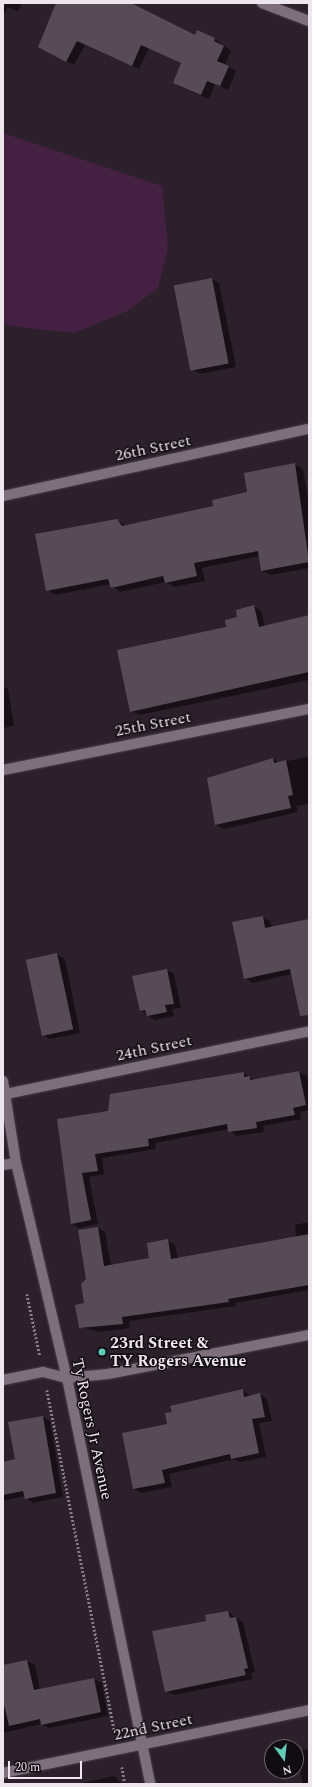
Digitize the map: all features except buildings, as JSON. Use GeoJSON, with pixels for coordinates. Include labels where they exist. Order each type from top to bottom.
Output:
{"type":"FeatureCollection","features":[{"type":"Feature","properties":{"kind":"street"},"geometry":{"type":"LineString","coordinates":[[262,3],[309,20]]}},
{"type":"Feature","properties":{"kind":"street","name":"26th Street"},"geometry":{"type":"LineString","coordinates":[[3,496],[309,429]]}},
{"type":"Feature","properties":{"kind":"street","name":"25th Street"},"geometry":{"type":"LineString","coordinates":[[3,770],[309,709]]}},
{"type":"Feature","properties":{"kind":"street","name":"24th Street"},"geometry":{"type":"LineString","coordinates":[[6,1094],[309,1031]]}},
{"type":"Feature","properties":{"kind":"street","name":"Ty Rogers Jr Avenue"},"geometry":{"type":"LineString","coordinates":[[3,1081],[16,1163],[67,1378],[150,1784]]}},
{"type":"Feature","properties":{"kind":"street"},"geometry":{"type":"LineString","coordinates":[[3,1165],[16,1163]]}},
{"type":"Feature","properties":{"kind":"street"},"geometry":{"type":"LineString","coordinates":[[3,1380],[43,1372],[67,1378],[108,1374],[309,1336]]}},
{"type":"Feature","properties":{"kind":"street","name":"22nd Street"},"geometry":{"type":"LineString","coordinates":[[3,1773],[309,1710]]}},
{"type":"Feature","properties":{"kind":"path"},"geometry":{"type":"LineString","coordinates":[[26,1289],[125,1784]]}},
{"type":"Feature","properties":{"kind":"shaded area"},"geometry":{"type":"Polygon","coordinates":[[[3,133],[162,186],[168,248],[158,288],[127,311],[74,333],[10,326],[3,322],[3,133]]]}},
{"type":"Feature","properties":{"kind":"place","name":"23rd Street & TY Rogers Avenue"},"geometry":{"type":"Point","coordinates":[102,1352]}}]}
